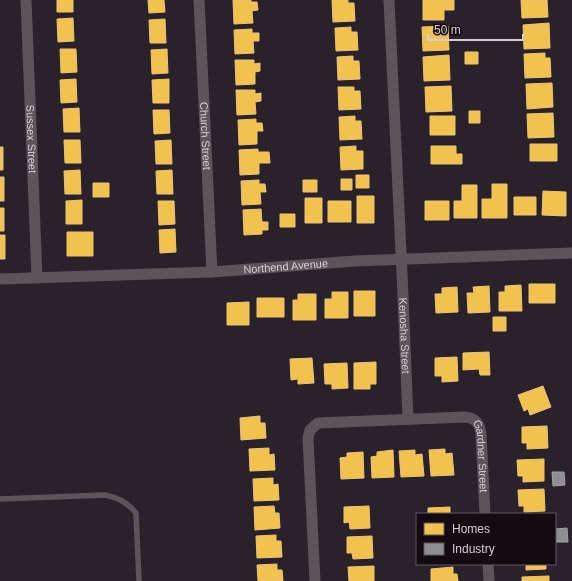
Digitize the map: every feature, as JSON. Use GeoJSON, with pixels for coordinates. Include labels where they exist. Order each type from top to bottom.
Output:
{"type":"FeatureCollection","features":[{"type":"Feature","properties":{"kind":"street","name":"Sussex Street"},"geometry":{"type":"LineString","coordinates":[[26,0],[37,278]]}},
{"type":"Feature","properties":{"kind":"street","name":"Church Street"},"geometry":{"type":"LineString","coordinates":[[199,0],[212,272]]}},
{"type":"Feature","properties":{"kind":"street","name":"Kenosha Street"},"geometry":{"type":"LineString","coordinates":[[389,0],[408,419]]}},
{"type":"Feature","properties":{"kind":"street","name":"Northend Avenue"},"geometry":{"type":"LineString","coordinates":[[0,279],[212,272],[324,263],[572,253]]}},
{"type":"Feature","properties":{"kind":"street","name":"Gardner Street"},"geometry":{"type":"LineString","coordinates":[[408,419],[465,417],[471,418],[478,424],[481,434],[485,513]]}},
{"type":"Feature","properties":{"kind":"street"},"geometry":{"type":"LineString","coordinates":[[314,581],[308,447],[310,430],[318,423],[322,422],[408,419]]}},
{"type":"Feature","properties":{"kind":"street"},"geometry":{"type":"LineString","coordinates":[[488,565],[489,581]]}},
{"type":"Feature","properties":{"kind":"lane"},"geometry":{"type":"LineString","coordinates":[[0,499],[105,494],[118,498],[130,505],[136,513],[139,581]]}},
{"type":"Feature","properties":{"kind":"building: Homes"},"geometry":{"type":"Polygon","coordinates":[[[57,0],[73,0],[73,12],[57,12],[57,0]]]}},
{"type":"Feature","properties":{"kind":"building: Homes"},"geometry":{"type":"Polygon","coordinates":[[[148,0],[164,0],[165,12],[149,13],[148,0]]]}},
{"type":"Feature","properties":{"kind":"building: Homes"},"geometry":{"type":"Polygon","coordinates":[[[233,0],[251,0],[251,2],[257,2],[258,10],[252,11],[253,23],[234,24],[233,0]]]}},
{"type":"Feature","properties":{"kind":"building: Homes"},"geometry":{"type":"Polygon","coordinates":[[[332,0],[348,0],[348,3],[354,3],[355,21],[333,22],[332,0]]]}},
{"type":"Feature","properties":{"kind":"building: Homes"},"geometry":{"type":"Polygon","coordinates":[[[423,0],[454,0],[454,10],[444,10],[444,20],[423,20],[423,0]]]}},
{"type":"Feature","properties":{"kind":"building: Homes"},"geometry":{"type":"Polygon","coordinates":[[[521,0],[547,0],[548,17],[522,18],[521,0]]]}},
{"type":"Feature","properties":{"kind":"building: Homes"},"geometry":{"type":"Polygon","coordinates":[[[73,18],[74,41],[58,42],[57,19],[73,18]]]}},
{"type":"Feature","properties":{"kind":"building: Homes"},"geometry":{"type":"Polygon","coordinates":[[[165,19],[166,43],[150,43],[149,20],[165,19]]]}},
{"type":"Feature","properties":{"kind":"building: Homes"},"geometry":{"type":"Polygon","coordinates":[[[549,23],[550,48],[524,49],[523,25],[549,23]]]}},
{"type":"Feature","properties":{"kind":"building: Homes"},"geometry":{"type":"Polygon","coordinates":[[[448,26],[449,50],[423,51],[422,27],[448,26]]]}},
{"type":"Feature","properties":{"kind":"building: Homes"},"geometry":{"type":"Polygon","coordinates":[[[351,27],[351,32],[357,32],[358,50],[336,51],[335,28],[351,27]]]}},
{"type":"Feature","properties":{"kind":"building: Homes"},"geometry":{"type":"Polygon","coordinates":[[[252,29],[252,33],[259,33],[259,41],[253,41],[254,53],[235,54],[234,30],[252,29]]]}},
{"type":"Feature","properties":{"kind":"building: Homes"},"geometry":{"type":"Polygon","coordinates":[[[60,49],[76,49],[77,72],[61,73],[60,49]]]}},
{"type":"Feature","properties":{"kind":"building: Homes"},"geometry":{"type":"Polygon","coordinates":[[[167,49],[168,73],[152,74],[151,50],[167,49]]]}},
{"type":"Feature","properties":{"kind":"building: Homes"},"geometry":{"type":"Polygon","coordinates":[[[465,52],[478,52],[478,64],[465,64],[465,52]]]}},
{"type":"Feature","properties":{"kind":"building: Homes"},"geometry":{"type":"Polygon","coordinates":[[[545,53],[545,58],[550,58],[551,77],[525,78],[524,54],[545,53]]]}},
{"type":"Feature","properties":{"kind":"building: Homes"},"geometry":{"type":"Polygon","coordinates":[[[449,55],[450,80],[424,81],[423,57],[449,55]]]}},
{"type":"Feature","properties":{"kind":"building: Homes"},"geometry":{"type":"Polygon","coordinates":[[[353,56],[353,61],[359,61],[360,79],[338,80],[337,57],[353,56]]]}},
{"type":"Feature","properties":{"kind":"building: Homes"},"geometry":{"type":"Polygon","coordinates":[[[235,60],[254,60],[254,64],[260,63],[260,71],[255,72],[255,84],[236,85],[235,60]]]}},
{"type":"Feature","properties":{"kind":"building: Homes"},"geometry":{"type":"Polygon","coordinates":[[[76,79],[77,102],[61,103],[60,80],[76,79]]]}},
{"type":"Feature","properties":{"kind":"building: Homes"},"geometry":{"type":"Polygon","coordinates":[[[169,79],[169,103],[153,103],[152,80],[169,79]]]}},
{"type":"Feature","properties":{"kind":"building: Homes"},"geometry":{"type":"Polygon","coordinates":[[[552,83],[553,107],[527,109],[526,84],[552,83]]]}},
{"type":"Feature","properties":{"kind":"building: Homes"},"geometry":{"type":"Polygon","coordinates":[[[451,86],[452,111],[426,112],[425,87],[451,86]]]}},
{"type":"Feature","properties":{"kind":"building: Homes"},"geometry":{"type":"Polygon","coordinates":[[[338,87],[354,87],[354,91],[360,91],[361,109],[339,110],[338,87]]]}},
{"type":"Feature","properties":{"kind":"building: Homes"},"geometry":{"type":"Polygon","coordinates":[[[236,90],[255,90],[255,94],[261,93],[261,101],[255,102],[256,114],[237,115],[236,90]]]}},
{"type":"Feature","properties":{"kind":"building: Homes"},"geometry":{"type":"Polygon","coordinates":[[[79,108],[80,132],[64,132],[63,109],[79,108]]]}},
{"type":"Feature","properties":{"kind":"building: Homes"},"geometry":{"type":"Polygon","coordinates":[[[153,110],[169,110],[170,133],[154,134],[153,110]]]}},
{"type":"Feature","properties":{"kind":"building: Homes"},"geometry":{"type":"Polygon","coordinates":[[[469,111],[480,111],[480,123],[469,123],[469,111]]]}},
{"type":"Feature","properties":{"kind":"building: Homes"},"geometry":{"type":"Polygon","coordinates":[[[553,113],[554,137],[528,138],[527,114],[553,113]]]}},
{"type":"Feature","properties":{"kind":"building: Homes"},"geometry":{"type":"Polygon","coordinates":[[[355,116],[355,121],[361,121],[362,139],[340,140],[339,117],[355,116]]]}},
{"type":"Feature","properties":{"kind":"building: Homes"},"geometry":{"type":"Polygon","coordinates":[[[430,116],[455,116],[455,135],[430,135],[430,116]]]}},
{"type":"Feature","properties":{"kind":"building: Homes"},"geometry":{"type":"Polygon","coordinates":[[[256,119],[256,123],[262,123],[263,131],[257,131],[257,144],[239,145],[238,120],[256,119]]]}},
{"type":"Feature","properties":{"kind":"building: Homes"},"geometry":{"type":"Polygon","coordinates":[[[64,140],[80,140],[81,163],[65,163],[64,140]]]}},
{"type":"Feature","properties":{"kind":"building: Homes"},"geometry":{"type":"Polygon","coordinates":[[[171,140],[172,164],[156,164],[155,141],[171,140]]]}},
{"type":"Feature","properties":{"kind":"building: Homes"},"geometry":{"type":"Polygon","coordinates":[[[530,144],[557,144],[557,161],[530,161],[530,144]]]}},
{"type":"Feature","properties":{"kind":"building: Homes"},"geometry":{"type":"Polygon","coordinates":[[[356,146],[356,151],[363,151],[363,169],[341,170],[340,147],[356,146]]]}},
{"type":"Feature","properties":{"kind":"building: Homes"},"geometry":{"type":"Polygon","coordinates":[[[431,146],[456,146],[456,154],[462,154],[462,164],[431,164],[431,146]]]}},
{"type":"Feature","properties":{"kind":"building: Homes"},"geometry":{"type":"Polygon","coordinates":[[[0,147],[3,147],[3,170],[0,170],[0,147]]]}},
{"type":"Feature","properties":{"kind":"building: Homes"},"geometry":{"type":"Polygon","coordinates":[[[258,149],[258,152],[269,152],[270,163],[259,163],[259,174],[240,175],[239,150],[258,149]]]}},
{"type":"Feature","properties":{"kind":"building: Homes"},"geometry":{"type":"Polygon","coordinates":[[[80,170],[81,194],[65,194],[64,171],[80,170]]]}},
{"type":"Feature","properties":{"kind":"building: Homes"},"geometry":{"type":"Polygon","coordinates":[[[172,170],[173,194],[157,194],[156,171],[172,170]]]}},
{"type":"Feature","properties":{"kind":"building: Homes"},"geometry":{"type":"Polygon","coordinates":[[[356,175],[369,175],[369,188],[356,188],[356,175]]]}},
{"type":"Feature","properties":{"kind":"building: Homes"},"geometry":{"type":"Polygon","coordinates":[[[0,177],[4,177],[4,201],[0,201],[0,177]]]}},
{"type":"Feature","properties":{"kind":"building: Homes"},"geometry":{"type":"Polygon","coordinates":[[[341,179],[352,179],[352,190],[341,190],[341,179]]]}},
{"type":"Feature","properties":{"kind":"building: Homes"},"geometry":{"type":"Polygon","coordinates":[[[259,180],[259,184],[265,184],[266,192],[260,192],[261,204],[242,205],[241,181],[259,180]]]}},
{"type":"Feature","properties":{"kind":"building: Homes"},"geometry":{"type":"Polygon","coordinates":[[[303,180],[317,180],[317,192],[303,192],[303,180]]]}},
{"type":"Feature","properties":{"kind":"building: Homes"},"geometry":{"type":"Polygon","coordinates":[[[93,183],[109,183],[109,197],[93,197],[93,183]]]}},
{"type":"Feature","properties":{"kind":"building: Homes"},"geometry":{"type":"Polygon","coordinates":[[[492,184],[507,184],[507,218],[482,218],[482,199],[492,199],[492,184]]]}},
{"type":"Feature","properties":{"kind":"building: Homes"},"geometry":{"type":"Polygon","coordinates":[[[462,185],[477,185],[477,218],[454,218],[454,201],[462,201],[462,185]]]}},
{"type":"Feature","properties":{"kind":"building: Homes"},"geometry":{"type":"Polygon","coordinates":[[[543,191],[566,192],[566,216],[542,215],[543,191]]]}},
{"type":"Feature","properties":{"kind":"building: Homes"},"geometry":{"type":"Polygon","coordinates":[[[357,196],[374,196],[374,223],[357,223],[357,196]]]}},
{"type":"Feature","properties":{"kind":"building: Homes"},"geometry":{"type":"Polygon","coordinates":[[[514,197],[536,197],[536,215],[514,215],[514,197]]]}},
{"type":"Feature","properties":{"kind":"building: Homes"},"geometry":{"type":"Polygon","coordinates":[[[305,198],[322,198],[322,223],[305,223],[305,198]]]}},
{"type":"Feature","properties":{"kind":"building: Homes"},"geometry":{"type":"Polygon","coordinates":[[[82,200],[82,224],[66,224],[66,201],[82,200]]]}},
{"type":"Feature","properties":{"kind":"building: Homes"},"geometry":{"type":"Polygon","coordinates":[[[158,201],[174,201],[175,224],[159,225],[158,201]]]}},
{"type":"Feature","properties":{"kind":"building: Homes"},"geometry":{"type":"Polygon","coordinates":[[[328,201],[351,201],[351,222],[328,222],[328,201]]]}},
{"type":"Feature","properties":{"kind":"building: Homes"},"geometry":{"type":"Polygon","coordinates":[[[425,201],[449,201],[449,220],[425,220],[425,201]]]}},
{"type":"Feature","properties":{"kind":"building: Homes"},"geometry":{"type":"Polygon","coordinates":[[[0,208],[4,208],[4,231],[0,231],[0,208]]]}},
{"type":"Feature","properties":{"kind":"building: Homes"},"geometry":{"type":"Polygon","coordinates":[[[261,209],[262,222],[268,222],[268,230],[262,230],[262,234],[244,235],[243,210],[261,209]]]}},
{"type":"Feature","properties":{"kind":"building: Homes"},"geometry":{"type":"Polygon","coordinates":[[[280,214],[295,214],[295,227],[280,227],[280,214]]]}},
{"type":"Feature","properties":{"kind":"building: Homes"},"geometry":{"type":"Polygon","coordinates":[[[175,229],[176,252],[160,253],[159,230],[175,229]]]}},
{"type":"Feature","properties":{"kind":"building: Homes"},"geometry":{"type":"Polygon","coordinates":[[[67,232],[93,232],[93,256],[67,256],[67,232]]]}},
{"type":"Feature","properties":{"kind":"building: Homes"},"geometry":{"type":"Polygon","coordinates":[[[0,235],[5,235],[5,259],[0,259],[0,235]]]}},
{"type":"Feature","properties":{"kind":"building: Homes"},"geometry":{"type":"Polygon","coordinates":[[[529,284],[555,284],[555,303],[529,303],[529,284]]]}},
{"type":"Feature","properties":{"kind":"building: Homes"},"geometry":{"type":"Polygon","coordinates":[[[521,285],[522,311],[499,311],[499,292],[505,292],[505,286],[521,285]]]}},
{"type":"Feature","properties":{"kind":"building: Homes"},"geometry":{"type":"Polygon","coordinates":[[[489,286],[490,312],[468,313],[467,293],[474,293],[473,287],[489,286]]]}},
{"type":"Feature","properties":{"kind":"building: Homes"},"geometry":{"type":"Polygon","coordinates":[[[457,287],[458,312],[436,313],[435,294],[442,294],[442,288],[457,287]]]}},
{"type":"Feature","properties":{"kind":"building: Homes"},"geometry":{"type":"Polygon","coordinates":[[[354,291],[375,291],[375,316],[354,316],[354,291]]]}},
{"type":"Feature","properties":{"kind":"building: Homes"},"geometry":{"type":"Polygon","coordinates":[[[332,292],[348,292],[348,318],[325,318],[325,299],[332,299],[332,292]]]}},
{"type":"Feature","properties":{"kind":"building: Homes"},"geometry":{"type":"Polygon","coordinates":[[[298,294],[316,294],[316,320],[293,320],[293,300],[298,300],[298,294]]]}},
{"type":"Feature","properties":{"kind":"building: Homes"},"geometry":{"type":"Polygon","coordinates":[[[257,298],[284,298],[284,317],[257,317],[257,298]]]}},
{"type":"Feature","properties":{"kind":"building: Homes"},"geometry":{"type":"Polygon","coordinates":[[[249,302],[249,325],[227,325],[227,303],[249,302]]]}},
{"type":"Feature","properties":{"kind":"building: Homes"},"geometry":{"type":"Polygon","coordinates":[[[493,317],[506,317],[506,331],[493,331],[493,317]]]}},
{"type":"Feature","properties":{"kind":"building: Homes"},"geometry":{"type":"Polygon","coordinates":[[[489,352],[490,375],[480,375],[479,369],[463,370],[463,353],[489,352]]]}},
{"type":"Feature","properties":{"kind":"building: Homes"},"geometry":{"type":"Polygon","coordinates":[[[457,357],[458,381],[442,382],[442,376],[435,376],[435,358],[457,357]]]}},
{"type":"Feature","properties":{"kind":"building: Homes"},"geometry":{"type":"Polygon","coordinates":[[[312,358],[314,383],[298,384],[298,379],[291,380],[290,359],[312,358]]]}},
{"type":"Feature","properties":{"kind":"building: Homes"},"geometry":{"type":"Polygon","coordinates":[[[376,362],[376,384],[370,384],[370,389],[354,389],[354,363],[376,362]]]}},
{"type":"Feature","properties":{"kind":"building: Homes"},"geometry":{"type":"Polygon","coordinates":[[[347,363],[348,388],[332,389],[332,384],[325,384],[324,364],[347,363]]]}},
{"type":"Feature","properties":{"kind":"building: Homes"},"geometry":{"type":"Polygon","coordinates":[[[543,386],[551,407],[530,415],[528,409],[524,411],[518,395],[543,386]]]}},
{"type":"Feature","properties":{"kind":"building: Homes"},"geometry":{"type":"Polygon","coordinates":[[[260,416],[260,423],[265,423],[266,438],[241,440],[240,418],[260,416]]]}},
{"type":"Feature","properties":{"kind":"building: Homes"},"geometry":{"type":"Polygon","coordinates":[[[547,426],[548,448],[527,449],[527,443],[522,443],[522,427],[547,426]]]}},
{"type":"Feature","properties":{"kind":"building: Homes"},"geometry":{"type":"Polygon","coordinates":[[[269,448],[269,455],[274,454],[275,470],[250,471],[249,449],[269,448]]]}},
{"type":"Feature","properties":{"kind":"building: Homes"},"geometry":{"type":"Polygon","coordinates":[[[445,449],[445,454],[452,453],[454,475],[431,476],[429,450],[445,449]]]}},
{"type":"Feature","properties":{"kind":"building: Homes"},"geometry":{"type":"Polygon","coordinates":[[[393,450],[394,477],[372,478],[371,457],[377,456],[377,452],[393,450]]]}},
{"type":"Feature","properties":{"kind":"building: Homes"},"geometry":{"type":"Polygon","coordinates":[[[415,450],[415,455],[422,454],[424,476],[401,477],[399,451],[415,450]]]}},
{"type":"Feature","properties":{"kind":"building: Homes"},"geometry":{"type":"Polygon","coordinates":[[[363,452],[364,478],[341,479],[340,458],[347,457],[347,453],[363,452]]]}},
{"type":"Feature","properties":{"kind":"building: Homes"},"geometry":{"type":"Polygon","coordinates":[[[544,459],[544,481],[523,482],[523,476],[518,476],[517,460],[544,459]]]}},
{"type":"Feature","properties":{"kind":"building: Homes"},"geometry":{"type":"Polygon","coordinates":[[[273,478],[273,485],[278,484],[279,500],[254,501],[253,479],[273,478]]]}},
{"type":"Feature","properties":{"kind":"building: Homes"},"geometry":{"type":"Polygon","coordinates":[[[544,489],[545,511],[524,512],[524,506],[519,506],[518,490],[544,489]]]}},
{"type":"Feature","properties":{"kind":"building: Homes"},"geometry":{"type":"Polygon","coordinates":[[[274,506],[275,513],[279,513],[280,528],[255,530],[254,507],[274,506]]]}},
{"type":"Feature","properties":{"kind":"building: Homes"},"geometry":{"type":"Polygon","coordinates":[[[369,506],[370,528],[350,529],[349,522],[344,523],[344,507],[369,506]]]}},
{"type":"Feature","properties":{"kind":"building: Homes"},"geometry":{"type":"Polygon","coordinates":[[[450,507],[450,513],[428,513],[428,508],[450,507]]]}},
{"type":"Feature","properties":{"kind":"building: Homes"},"geometry":{"type":"Polygon","coordinates":[[[276,535],[276,541],[281,541],[282,557],[257,558],[256,536],[276,535]]]}},
{"type":"Feature","properties":{"kind":"building: Homes"},"geometry":{"type":"Polygon","coordinates":[[[372,536],[373,558],[353,559],[352,553],[347,553],[347,537],[372,536]]]}},
{"type":"Feature","properties":{"kind":"building: Homes"},"geometry":{"type":"Polygon","coordinates":[[[277,564],[277,570],[282,570],[283,581],[258,581],[257,565],[277,564]]]}},
{"type":"Feature","properties":{"kind":"building: Homes"},"geometry":{"type":"Polygon","coordinates":[[[526,565],[546,565],[546,569],[526,570],[526,565]]]}},
{"type":"Feature","properties":{"kind":"building: Homes"},"geometry":{"type":"Polygon","coordinates":[[[374,566],[374,581],[349,581],[348,567],[374,566]]]}},
{"type":"Feature","properties":{"kind":"building: Homes"},"geometry":{"type":"Polygon","coordinates":[[[453,567],[453,574],[457,574],[458,581],[431,581],[431,569],[453,567]]]}},
{"type":"Feature","properties":{"kind":"building: Homes"},"geometry":{"type":"Polygon","coordinates":[[[549,576],[549,581],[522,581],[522,577],[549,576]]]}},
{"type":"Feature","properties":{"kind":"building: Industry"},"geometry":{"type":"Polygon","coordinates":[[[552,472],[564,472],[565,485],[553,486],[552,472]]]}},
{"type":"Feature","properties":{"kind":"building: Industry"},"geometry":{"type":"Polygon","coordinates":[[[567,528],[568,542],[556,542],[556,529],[567,528]]]}}]}
